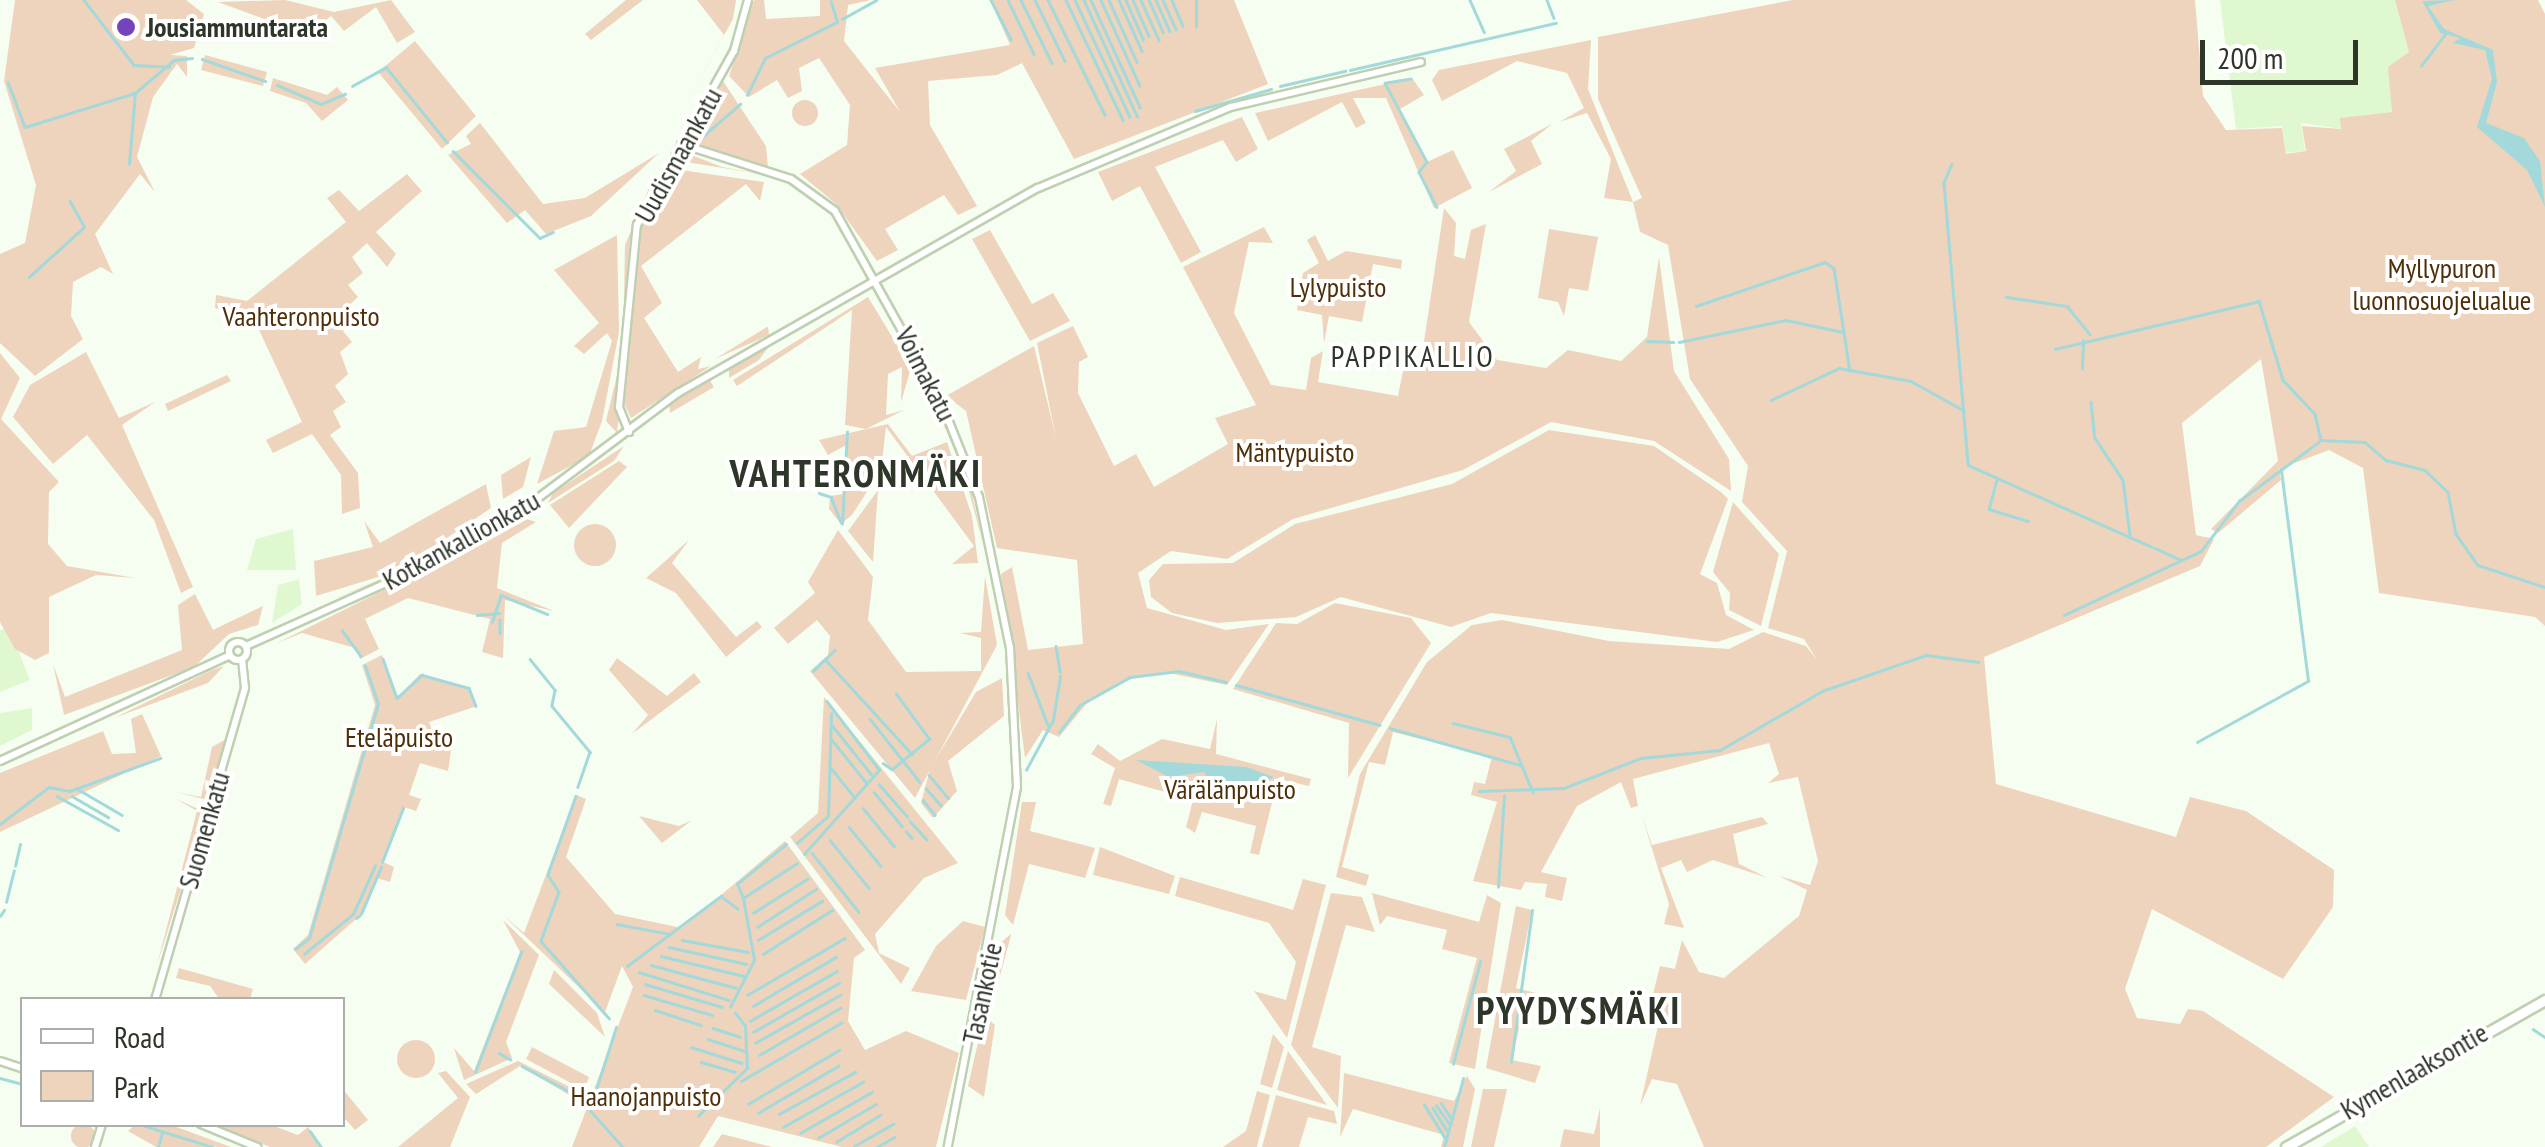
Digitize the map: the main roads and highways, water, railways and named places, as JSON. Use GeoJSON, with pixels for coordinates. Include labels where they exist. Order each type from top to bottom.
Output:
{"type":"FeatureCollection","features":[{"type":"Feature","properties":{"kind":"main road","name":"Kymenlaaksontie"},"geometry":{"type":"LineString","coordinates":[[2286,1147],[2545,1000]]}},
{"type":"Feature","properties":{"kind":"water"},"geometry":{"type":"Polygon","coordinates":[[[2455,0],[2428,6],[2444,29],[2493,50],[2497,82],[2486,123],[2524,138],[2540,161],[2545,207],[2527,170],[2477,127],[2492,79],[2485,50],[2453,43],[2460,38],[2440,33],[2422,1],[2455,0]]]}},
{"type":"Feature","properties":{"kind":"water"},"geometry":{"type":"Polygon","coordinates":[[[1136,760],[1246,767],[1274,777],[1240,796],[1212,788],[1204,772],[1169,777],[1136,760]]]}},
{"type":"Feature","properties":{"kind":"waterway"},"geometry":{"type":"LineString","coordinates":[[84,0],[134,65],[169,67]]}},
{"type":"Feature","properties":{"kind":"waterway"},"geometry":{"type":"LineString","coordinates":[[842,19],[876,0]]}},
{"type":"Feature","properties":{"kind":"waterway"},"geometry":{"type":"LineString","coordinates":[[991,0],[1011,39]]}},
{"type":"Feature","properties":{"kind":"waterway"},"geometry":{"type":"LineString","coordinates":[[1008,0],[1034,54]]}},
{"type":"Feature","properties":{"kind":"waterway"},"geometry":{"type":"LineString","coordinates":[[1021,0],[1052,63]]}},
{"type":"Feature","properties":{"kind":"waterway"},"geometry":{"type":"LineString","coordinates":[[1035,0],[1065,61]]}},
{"type":"Feature","properties":{"kind":"waterway"},"geometry":{"type":"LineString","coordinates":[[1048,0],[1105,115]]}},
{"type":"Feature","properties":{"kind":"waterway"},"geometry":{"type":"LineString","coordinates":[[1066,0],[1123,120]]}},
{"type":"Feature","properties":{"kind":"waterway"},"geometry":{"type":"LineString","coordinates":[[1075,0],[1130,117]]}},
{"type":"Feature","properties":{"kind":"waterway"},"geometry":{"type":"LineString","coordinates":[[1084,0],[1137,116]]}},
{"type":"Feature","properties":{"kind":"waterway"},"geometry":{"type":"LineString","coordinates":[[1091,0],[1140,107]]}},
{"type":"Feature","properties":{"kind":"waterway"},"geometry":{"type":"LineString","coordinates":[[1101,0],[1140,86]]}},
{"type":"Feature","properties":{"kind":"waterway"},"geometry":{"type":"LineString","coordinates":[[1109,0],[1137,62]]}},
{"type":"Feature","properties":{"kind":"waterway"},"geometry":{"type":"LineString","coordinates":[[1119,0],[1142,51]]}},
{"type":"Feature","properties":{"kind":"waterway"},"geometry":{"type":"LineString","coordinates":[[1126,0],[1143,39]]}},
{"type":"Feature","properties":{"kind":"waterway"},"geometry":{"type":"LineString","coordinates":[[1133,0],[1149,36]]}},
{"type":"Feature","properties":{"kind":"waterway"},"geometry":{"type":"LineString","coordinates":[[1141,0],[1159,40]]}},
{"type":"Feature","properties":{"kind":"waterway"},"geometry":{"type":"LineString","coordinates":[[1149,0],[1163,32]]}},
{"type":"Feature","properties":{"kind":"waterway"},"geometry":{"type":"LineString","coordinates":[[1156,0],[1170,31]]}},
{"type":"Feature","properties":{"kind":"waterway"},"geometry":{"type":"LineString","coordinates":[[1163,0],[1176,29]]}},
{"type":"Feature","properties":{"kind":"waterway"},"geometry":{"type":"LineString","coordinates":[[1172,0],[1183,26]]}},
{"type":"Feature","properties":{"kind":"waterway"},"geometry":{"type":"LineString","coordinates":[[1196,0],[1196,27]]}},
{"type":"Feature","properties":{"kind":"waterway"},"geometry":{"type":"LineString","coordinates":[[1470,0],[1484,32]]}},
{"type":"Feature","properties":{"kind":"waterway"},"geometry":{"type":"LineString","coordinates":[[1547,0],[1554,18]]}},
{"type":"Feature","properties":{"kind":"waterway"},"geometry":{"type":"LineString","coordinates":[[747,95],[765,58],[837,22],[831,2]]}},
{"type":"Feature","properties":{"kind":"waterway"},"geometry":{"type":"LineString","coordinates":[[1350,70],[1556,23]]}},
{"type":"Feature","properties":{"kind":"waterway"},"geometry":{"type":"LineString","coordinates":[[2421,66],[2444,35]]}},
{"type":"Feature","properties":{"kind":"waterway"},"geometry":{"type":"LineString","coordinates":[[129,164],[135,93],[174,60],[192,58]]}},
{"type":"Feature","properties":{"kind":"waterway"},"geometry":{"type":"LineString","coordinates":[[202,59],[265,81]]}},
{"type":"Feature","properties":{"kind":"waterway"},"geometry":{"type":"LineString","coordinates":[[352,86],[386,67],[447,142]]}},
{"type":"Feature","properties":{"kind":"waterway"},"geometry":{"type":"LineString","coordinates":[[1280,86],[1345,71]]}},
{"type":"Feature","properties":{"kind":"waterway"},"geometry":{"type":"LineString","coordinates":[[1411,79],[1385,83],[1427,162],[1419,172],[1437,207]]}},
{"type":"Feature","properties":{"kind":"waterway"},"geometry":{"type":"LineString","coordinates":[[8,82],[25,127],[135,93]]}},
{"type":"Feature","properties":{"kind":"waterway"},"geometry":{"type":"LineString","coordinates":[[277,85],[321,104],[345,94]]}},
{"type":"Feature","properties":{"kind":"waterway"},"geometry":{"type":"LineString","coordinates":[[1195,111],[1271,89]]}},
{"type":"Feature","properties":{"kind":"waterway"},"geometry":{"type":"LineString","coordinates":[[694,144],[740,104]]}},
{"type":"Feature","properties":{"kind":"waterway"},"geometry":{"type":"LineString","coordinates":[[453,151],[540,238],[553,232]]}},
{"type":"Feature","properties":{"kind":"waterway"},"geometry":{"type":"LineString","coordinates":[[1952,164],[1944,183],[1968,465],[2152,547]]}},
{"type":"Feature","properties":{"kind":"waterway"},"geometry":{"type":"LineString","coordinates":[[29,277],[84,227],[70,202]]}},
{"type":"Feature","properties":{"kind":"waterway"},"geometry":{"type":"LineString","coordinates":[[1696,306],[1825,262],[1834,268],[1850,371]]}},
{"type":"Feature","properties":{"kind":"waterway"},"geometry":{"type":"LineString","coordinates":[[2006,297],[2067,306],[2090,334]]}},
{"type":"Feature","properties":{"kind":"waterway"},"geometry":{"type":"LineString","coordinates":[[2055,349],[2259,301],[2283,380],[2315,414],[2321,440]]}},
{"type":"Feature","properties":{"kind":"waterway"},"geometry":{"type":"LineString","coordinates":[[1679,342],[1786,320],[1843,332]]}},
{"type":"Feature","properties":{"kind":"waterway"},"geometry":{"type":"LineString","coordinates":[[1647,341],[1673,342]]}},
{"type":"Feature","properties":{"kind":"waterway"},"geometry":{"type":"LineString","coordinates":[[2082,369],[2083,341]]}},
{"type":"Feature","properties":{"kind":"waterway"},"geometry":{"type":"LineString","coordinates":[[912,355],[917,364]]}},
{"type":"Feature","properties":{"kind":"waterway"},"geometry":{"type":"LineString","coordinates":[[1771,400],[1839,368],[1911,381],[1963,410]]}},
{"type":"Feature","properties":{"kind":"waterway"},"geometry":{"type":"LineString","coordinates":[[920,371],[930,390]]}},
{"type":"Feature","properties":{"kind":"waterway"},"geometry":{"type":"LineString","coordinates":[[2091,402],[2095,438],[2123,480],[2130,535]]}},
{"type":"Feature","properties":{"kind":"waterway"},"geometry":{"type":"LineString","coordinates":[[842,524],[847,432]]}},
{"type":"Feature","properties":{"kind":"waterway"},"geometry":{"type":"LineString","coordinates":[[2064,615],[2201,551],[2239,501],[2321,440],[2365,442],[2386,460],[2425,470],[2448,492],[2456,534],[2478,565],[2545,587]]}},
{"type":"Feature","properties":{"kind":"waterway"},"geometry":{"type":"LineString","coordinates":[[2197,742],[2308,681],[2281,470]]}},
{"type":"Feature","properties":{"kind":"waterway"},"geometry":{"type":"LineString","coordinates":[[1997,480],[1989,509],[2028,521]]}},
{"type":"Feature","properties":{"kind":"waterway"},"geometry":{"type":"LineString","coordinates":[[819,493],[831,497],[841,522]]}},
{"type":"Feature","properties":{"kind":"waterway"},"geometry":{"type":"LineString","coordinates":[[2155,548],[2181,560]]}},
{"type":"Feature","properties":{"kind":"waterway"},"geometry":{"type":"LineString","coordinates":[[492,622],[501,595],[547,614]]}},
{"type":"Feature","properties":{"kind":"waterway"},"geometry":{"type":"LineString","coordinates":[[477,615],[499,613]]}},
{"type":"Feature","properties":{"kind":"waterway"},"geometry":{"type":"LineString","coordinates":[[500,620],[500,633]]}},
{"type":"Feature","properties":{"kind":"waterway"},"geometry":{"type":"LineString","coordinates":[[342,630],[361,656]]}},
{"type":"Feature","properties":{"kind":"waterway"},"geometry":{"type":"LineString","coordinates":[[1056,646],[1060,672]]}},
{"type":"Feature","properties":{"kind":"waterway"},"geometry":{"type":"LineString","coordinates":[[813,671],[835,650]]}},
{"type":"Feature","properties":{"kind":"waterway"},"geometry":{"type":"LineString","coordinates":[[1479,791],[1564,788],[1641,758],[1720,750],[1822,691],[1926,655],[1979,662]]}},
{"type":"Feature","properties":{"kind":"waterway"},"geometry":{"type":"LineString","coordinates":[[383,659],[397,698],[422,675],[469,688],[476,706]]}},
{"type":"Feature","properties":{"kind":"waterway"},"geometry":{"type":"LineString","coordinates":[[530,659],[555,690],[552,706],[590,752],[578,787]]}},
{"type":"Feature","properties":{"kind":"waterway"},"geometry":{"type":"LineString","coordinates":[[825,659],[912,754]]}},
{"type":"Feature","properties":{"kind":"waterway"},"geometry":{"type":"LineString","coordinates":[[295,949],[309,938],[378,704],[365,666]]}},
{"type":"Feature","properties":{"kind":"waterway"},"geometry":{"type":"LineString","coordinates":[[1059,732],[1080,705],[1130,677],[1179,671],[1226,682]]}},
{"type":"Feature","properties":{"kind":"waterway"},"geometry":{"type":"LineString","coordinates":[[1028,673],[1048,725]]}},
{"type":"Feature","properties":{"kind":"waterway"},"geometry":{"type":"LineString","coordinates":[[1026,770],[1053,720],[1060,677]]}},
{"type":"Feature","properties":{"kind":"waterway"},"geometry":{"type":"LineString","coordinates":[[1236,685],[1380,725]]}},
{"type":"Feature","properties":{"kind":"waterway"},"geometry":{"type":"LineString","coordinates":[[883,763],[892,769],[929,739],[896,694]]}},
{"type":"Feature","properties":{"kind":"waterway"},"geometry":{"type":"LineString","coordinates":[[804,854],[879,770],[827,702]]}},
{"type":"Feature","properties":{"kind":"waterway"},"geometry":{"type":"LineString","coordinates":[[797,843],[828,816],[831,714]]}},
{"type":"Feature","properties":{"kind":"waterway"},"geometry":{"type":"LineString","coordinates":[[870,719],[920,782]]}},
{"type":"Feature","properties":{"kind":"waterway"},"geometry":{"type":"LineString","coordinates":[[1453,723],[1510,737],[1533,792]]}},
{"type":"Feature","properties":{"kind":"waterway"},"geometry":{"type":"LineString","coordinates":[[831,724],[871,774]]}},
{"type":"Feature","properties":{"kind":"waterway"},"geometry":{"type":"LineString","coordinates":[[1390,728],[1520,765]]}},
{"type":"Feature","properties":{"kind":"waterway"},"geometry":{"type":"LineString","coordinates":[[832,740],[866,782]]}},
{"type":"Feature","properties":{"kind":"waterway"},"geometry":{"type":"LineString","coordinates":[[0,824],[49,787],[70,791],[160,758]]}},
{"type":"Feature","properties":{"kind":"waterway"},"geometry":{"type":"LineString","coordinates":[[831,768],[855,798]]}},
{"type":"Feature","properties":{"kind":"waterway"},"geometry":{"type":"LineString","coordinates":[[929,775],[948,798]]}},
{"type":"Feature","properties":{"kind":"waterway"},"geometry":{"type":"LineString","coordinates":[[879,784],[907,816]]}},
{"type":"Feature","properties":{"kind":"waterway"},"geometry":{"type":"LineString","coordinates":[[76,788],[122,815]]}},
{"type":"Feature","properties":{"kind":"waterway"},"geometry":{"type":"LineString","coordinates":[[926,788],[941,805]]}},
{"type":"Feature","properties":{"kind":"waterway"},"geometry":{"type":"LineString","coordinates":[[874,792],[902,826]]}},
{"type":"Feature","properties":{"kind":"waterway"},"geometry":{"type":"LineString","coordinates":[[57,796],[118,830]]}},
{"type":"Feature","properties":{"kind":"waterway"},"geometry":{"type":"LineString","coordinates":[[72,796],[108,817]]}},
{"type":"Feature","properties":{"kind":"waterway"},"geometry":{"type":"LineString","coordinates":[[576,796],[548,875],[559,892],[541,941],[609,1018]]}},
{"type":"Feature","properties":{"kind":"waterway"},"geometry":{"type":"LineString","coordinates":[[1498,887],[1504,796]]}},
{"type":"Feature","properties":{"kind":"waterway"},"geometry":{"type":"LineString","coordinates":[[923,800],[935,815]]}},
{"type":"Feature","properties":{"kind":"waterway"},"geometry":{"type":"LineString","coordinates":[[382,862],[403,808]]}},
{"type":"Feature","properties":{"kind":"waterway"},"geometry":{"type":"LineString","coordinates":[[863,808],[894,846]]}},
{"type":"Feature","properties":{"kind":"waterway"},"geometry":{"type":"LineString","coordinates":[[910,821],[927,840]]}},
{"type":"Feature","properties":{"kind":"waterway"},"geometry":{"type":"LineString","coordinates":[[849,827],[881,866]]}},
{"type":"Feature","properties":{"kind":"waterway"},"geometry":{"type":"LineString","coordinates":[[906,831],[912,838]]}},
{"type":"Feature","properties":{"kind":"waterway"},"geometry":{"type":"LineString","coordinates":[[830,840],[869,888]]}},
{"type":"Feature","properties":{"kind":"waterway"},"geometry":{"type":"LineString","coordinates":[[743,898],[737,884],[786,844]]}},
{"type":"Feature","properties":{"kind":"waterway"},"geometry":{"type":"LineString","coordinates":[[15,866],[20,845]]}},
{"type":"Feature","properties":{"kind":"waterway"},"geometry":{"type":"LineString","coordinates":[[812,853],[859,912]]}},
{"type":"Feature","properties":{"kind":"waterway"},"geometry":{"type":"LineString","coordinates":[[730,1007],[754,960],[743,898],[797,863]]}},
{"type":"Feature","properties":{"kind":"waterway"},"geometry":{"type":"LineString","coordinates":[[353,914],[375,866]]}},
{"type":"Feature","properties":{"kind":"waterway"},"geometry":{"type":"LineString","coordinates":[[361,914],[381,867]]}},
{"type":"Feature","properties":{"kind":"waterway"},"geometry":{"type":"LineString","coordinates":[[6,902],[14,871]]}},
{"type":"Feature","properties":{"kind":"waterway"},"geometry":{"type":"LineString","coordinates":[[753,913],[807,879]]}},
{"type":"Feature","properties":{"kind":"waterway"},"geometry":{"type":"LineString","coordinates":[[757,927],[816,889]]}},
{"type":"Feature","properties":{"kind":"waterway"},"geometry":{"type":"LineString","coordinates":[[627,966],[721,896],[738,909]]}},
{"type":"Feature","properties":{"kind":"waterway"},"geometry":{"type":"LineString","coordinates":[[758,940],[822,901]]}},
{"type":"Feature","properties":{"kind":"waterway"},"geometry":{"type":"LineString","coordinates":[[0,916],[4,910]]}},
{"type":"Feature","properties":{"kind":"waterway"},"geometry":{"type":"LineString","coordinates":[[763,954],[832,910]]}},
{"type":"Feature","properties":{"kind":"waterway"},"geometry":{"type":"LineString","coordinates":[[1511,1062],[1532,910]]}},
{"type":"Feature","properties":{"kind":"waterway"},"geometry":{"type":"LineString","coordinates":[[304,954],[353,914]]}},
{"type":"Feature","properties":{"kind":"waterway"},"geometry":{"type":"LineString","coordinates":[[617,924],[670,934]]}},
{"type":"Feature","properties":{"kind":"waterway"},"geometry":{"type":"LineString","coordinates":[[747,995],[845,938]]}},
{"type":"Feature","properties":{"kind":"waterway"},"geometry":{"type":"LineString","coordinates":[[682,940],[748,952]]}},
{"type":"Feature","properties":{"kind":"waterway"},"geometry":{"type":"LineString","coordinates":[[669,947],[746,964]]}},
{"type":"Feature","properties":{"kind":"waterway"},"geometry":{"type":"LineString","coordinates":[[475,1072],[521,952]]}},
{"type":"Feature","properties":{"kind":"waterway"},"geometry":{"type":"LineString","coordinates":[[661,956],[744,976]]}},
{"type":"Feature","properties":{"kind":"waterway"},"geometry":{"type":"LineString","coordinates":[[753,1006],[836,957]]}},
{"type":"Feature","properties":{"kind":"waterway"},"geometry":{"type":"LineString","coordinates":[[1453,1064],[1480,962]]}},
{"type":"Feature","properties":{"kind":"waterway"},"geometry":{"type":"LineString","coordinates":[[651,965],[736,988]]}},
{"type":"Feature","properties":{"kind":"waterway"},"geometry":{"type":"LineString","coordinates":[[750,1021],[837,971]]}},
{"type":"Feature","properties":{"kind":"waterway"},"geometry":{"type":"LineString","coordinates":[[639,972],[729,1000]]}},
{"type":"Feature","properties":{"kind":"waterway"},"geometry":{"type":"LineString","coordinates":[[753,1032],[839,983]]}},
{"type":"Feature","properties":{"kind":"waterway"},"geometry":{"type":"LineString","coordinates":[[645,984],[722,1007]]}},
{"type":"Feature","properties":{"kind":"waterway"},"geometry":{"type":"LineString","coordinates":[[644,995],[712,1015]]}},
{"type":"Feature","properties":{"kind":"waterway"},"geometry":{"type":"LineString","coordinates":[[755,1043],[840,995]]}},
{"type":"Feature","properties":{"kind":"waterway"},"geometry":{"type":"LineString","coordinates":[[759,1055],[840,1008]]}},
{"type":"Feature","properties":{"kind":"waterway"},"geometry":{"type":"LineString","coordinates":[[655,1010],[701,1025]]}},
{"type":"Feature","properties":{"kind":"waterway"},"geometry":{"type":"LineString","coordinates":[[698,1116],[747,1068],[745,1026],[735,1013]]}},
{"type":"Feature","properties":{"kind":"waterway"},"geometry":{"type":"LineString","coordinates":[[741,1081],[841,1023]]}},
{"type":"Feature","properties":{"kind":"waterway"},"geometry":{"type":"LineString","coordinates":[[595,1093],[616,1027]]}},
{"type":"Feature","properties":{"kind":"waterway"},"geometry":{"type":"LineString","coordinates":[[713,1028],[740,1037]]}},
{"type":"Feature","properties":{"kind":"waterway"},"geometry":{"type":"LineString","coordinates":[[2533,1029],[2545,1037]]}},
{"type":"Feature","properties":{"kind":"waterway"},"geometry":{"type":"LineString","coordinates":[[708,1039],[744,1051]]}},
{"type":"Feature","properties":{"kind":"waterway"},"geometry":{"type":"LineString","coordinates":[[691,1047],[742,1063]]}},
{"type":"Feature","properties":{"kind":"waterway"},"geometry":{"type":"LineString","coordinates":[[748,1104],[839,1050]]}},
{"type":"Feature","properties":{"kind":"waterway"},"geometry":{"type":"LineString","coordinates":[[499,1053],[510,1059]]}},
{"type":"Feature","properties":{"kind":"waterway"},"geometry":{"type":"LineString","coordinates":[[701,1062],[735,1072]]}},
{"type":"Feature","properties":{"kind":"waterway"},"geometry":{"type":"LineString","coordinates":[[522,1066],[574,1094]]}},
{"type":"Feature","properties":{"kind":"waterway"},"geometry":{"type":"LineString","coordinates":[[758,1113],[838,1066]]}},
{"type":"Feature","properties":{"kind":"waterway"},"geometry":{"type":"LineString","coordinates":[[779,1114],[855,1072]]}},
{"type":"Feature","properties":{"kind":"waterway"},"geometry":{"type":"LineString","coordinates":[[0,1078],[20,1083]]}},
{"type":"Feature","properties":{"kind":"waterway"},"geometry":{"type":"LineString","coordinates":[[1444,1147],[1463,1079]]}},
{"type":"Feature","properties":{"kind":"waterway"},"geometry":{"type":"LineString","coordinates":[[783,1127],[863,1082]]}},
{"type":"Feature","properties":{"kind":"waterway"},"geometry":{"type":"LineString","coordinates":[[800,1133],[872,1092]]}},
{"type":"Feature","properties":{"kind":"waterway"},"geometry":{"type":"LineString","coordinates":[[1441,1103],[1451,1118]]}},
{"type":"Feature","properties":{"kind":"waterway"},"geometry":{"type":"LineString","coordinates":[[818,1138],[876,1104]]}},
{"type":"Feature","properties":{"kind":"waterway"},"geometry":{"type":"LineString","coordinates":[[1424,1104],[1445,1137]]}},
{"type":"Feature","properties":{"kind":"waterway"},"geometry":{"type":"LineString","coordinates":[[1436,1105],[1450,1124]]}},
{"type":"Feature","properties":{"kind":"waterway"},"geometry":{"type":"LineString","coordinates":[[1433,1108],[1448,1132]]}},
{"type":"Feature","properties":{"kind":"waterway"},"geometry":{"type":"LineString","coordinates":[[590,1110],[623,1147]]}},
{"type":"Feature","properties":{"kind":"waterway"},"geometry":{"type":"LineString","coordinates":[[836,1142],[880,1115]]}},
{"type":"Feature","properties":{"kind":"waterway"},"geometry":{"type":"LineString","coordinates":[[854,1146],[893,1124]]}},
{"type":"Feature","properties":{"kind":"waterway"},"geometry":{"type":"LineString","coordinates":[[148,1127],[213,1147]]}},
{"type":"Feature","properties":{"kind":"waterway"},"geometry":{"type":"LineString","coordinates":[[310,1131],[321,1147]]}},
{"type":"Feature","properties":{"kind":"waterway"},"geometry":{"type":"LineString","coordinates":[[158,1147],[162,1133]]}},
{"type":"Feature","properties":{"kind":"waterway"},"geometry":{"type":"LineString","coordinates":[[877,1147],[894,1137]]}},
{"type":"Feature","properties":{"kind":"place","name":"Jousiammuntarata"},"geometry":{"type":"Point","coordinates":[126,27]}},
{"type":"Feature","properties":{"kind":"district","name":"PAPPIKALLIO"},"geometry":{"type":"Point","coordinates":[1413,356]}},
{"type":"Feature","properties":{"kind":"district","name":"VAHTERONMÄKI"},"geometry":{"type":"Point","coordinates":[856,473]}},
{"type":"Feature","properties":{"kind":"district","name":"PYYDYSMÄKI"},"geometry":{"type":"Point","coordinates":[1579,1010]}},
{"type":"Feature","properties":{"kind":"park label","name":"Myllypuron luonnosuojelualue"},"geometry":{"type":"Point","coordinates":[2442,284]}},
{"type":"Feature","properties":{"kind":"park label","name":"Lylypuisto"},"geometry":{"type":"Point","coordinates":[1338,287]}},
{"type":"Feature","properties":{"kind":"park label","name":"Vaahteronpuisto"},"geometry":{"type":"Point","coordinates":[301,316]}},
{"type":"Feature","properties":{"kind":"park label","name":"Mäntypuisto"},"geometry":{"type":"Point","coordinates":[1295,452]}},
{"type":"Feature","properties":{"kind":"park label","name":"Eteläpuisto"},"geometry":{"type":"Point","coordinates":[399,737]}},
{"type":"Feature","properties":{"kind":"park label","name":"Värälänpuisto"},"geometry":{"type":"Point","coordinates":[1230,789]}},
{"type":"Feature","properties":{"kind":"park label","name":"Haanojanpuisto"},"geometry":{"type":"Point","coordinates":[646,1096]}}]}
